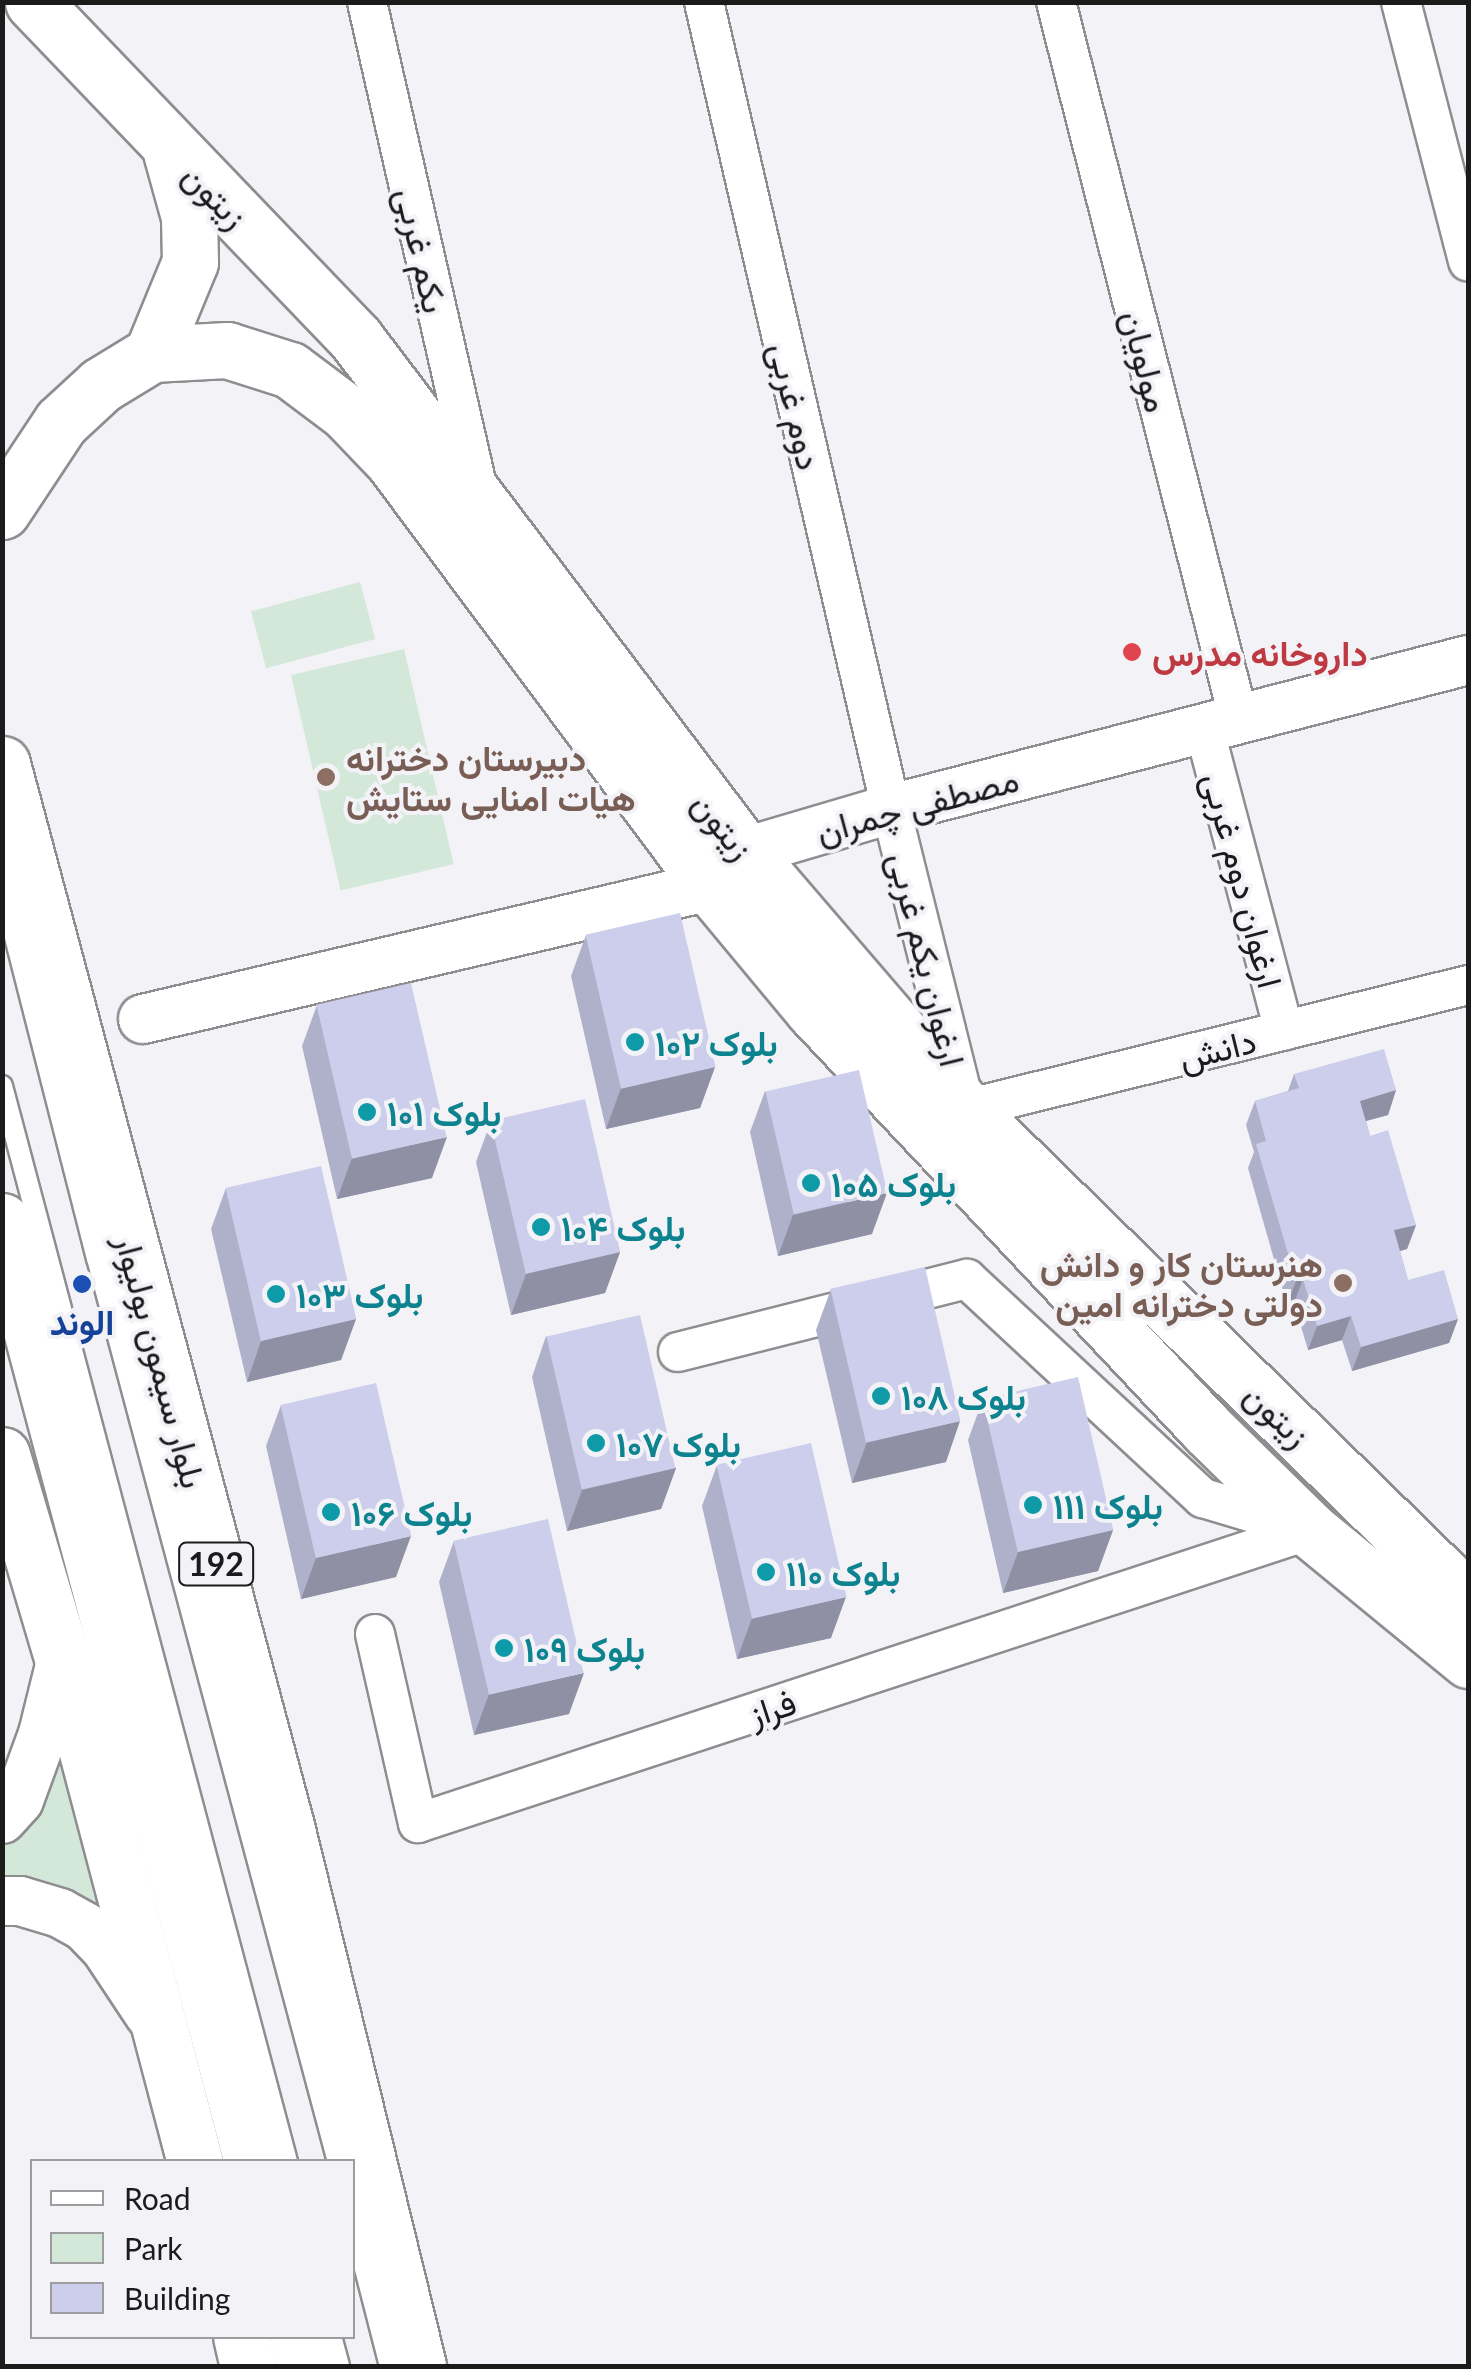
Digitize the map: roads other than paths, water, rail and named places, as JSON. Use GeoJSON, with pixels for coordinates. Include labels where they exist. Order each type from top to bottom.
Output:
{"type":"FeatureCollection","features":[{"type":"Feature","properties":{"kind":"main road","name":"زیتون"},"geometry":{"type":"LineString","coordinates":[[33,2],[356,339],[480,498],[727,869],[813,1010],[1207,1429],[1310,1530],[1468,1660]]}},
{"type":"Feature","properties":{"kind":"main road"},"geometry":{"type":"LineString","coordinates":[[152,354],[190,262],[189,217],[171,149]]}},
{"type":"Feature","properties":{"kind":"main road","name":"زیتون"},"geometry":{"type":"LineString","coordinates":[[2,511],[61,422],[101,384],[152,354],[228,350],[290,370],[346,412],[392,460],[727,869],[966,1109],[1468,1600]]}},
{"type":"Feature","properties":{"kind":"main road","name":"بلوار سیمون بولیوار"},"geometry":{"type":"LineString","coordinates":[[2,764],[286,1826],[418,2366]]}},
{"type":"Feature","properties":{"kind":"main road"},"geometry":{"type":"LineString","coordinates":[[2,1221],[251,2159]]}},
{"type":"Feature","properties":{"kind":"main road"},"geometry":{"type":"LineString","coordinates":[[2,1455],[62,1657],[194,2159]]}},
{"type":"Feature","properties":{"kind":"main road"},"geometry":{"type":"LineString","coordinates":[[242,2339],[248,2366]]}},
{"type":"Feature","properties":{"kind":"main road"},"geometry":{"type":"LineString","coordinates":[[297,2339],[304,2366]]}},
{"type":"Feature","properties":{"kind":"street","name":"یکم غربی"},"geometry":{"type":"LineString","coordinates":[[367,2],[480,498]]}},
{"type":"Feature","properties":{"kind":"street","name":"دوم غربی"},"geometry":{"type":"LineString","coordinates":[[704,2],[891,808]]}},
{"type":"Feature","properties":{"kind":"street","name":"مولویان"},"geometry":{"type":"LineString","coordinates":[[1056,2],[1221,724]]}},
{"type":"Feature","properties":{"kind":"street"},"geometry":{"type":"LineString","coordinates":[[1401,2],[1468,261]]}},
{"type":"Feature","properties":{"kind":"street","name":"مصطفی چمران"},"geometry":{"type":"LineString","coordinates":[[143,1019],[727,869],[891,808],[1468,660]]}},
{"type":"Feature","properties":{"kind":"street","name":"ارغوان دوم غربی"},"geometry":{"type":"LineString","coordinates":[[1221,724],[1284,1031]]}},
{"type":"Feature","properties":{"kind":"street","name":"ارغوان یکم غربی"},"geometry":{"type":"LineString","coordinates":[[891,808],[966,1109]]}},
{"type":"Feature","properties":{"kind":"street","name":"دانش"},"geometry":{"type":"LineString","coordinates":[[966,1109],[1468,985]]}},
{"type":"Feature","properties":{"kind":"street"},"geometry":{"type":"LineString","coordinates":[[678,1352],[967,1279],[1203,1498],[1310,1530]]}},
{"type":"Feature","properties":{"kind":"street","name":"فراز"},"geometry":{"type":"LineString","coordinates":[[375,1634],[418,1823],[1310,1530]]}},
{"type":"Feature","properties":{"kind":"street"},"geometry":{"type":"LineString","coordinates":[[2,1819],[19,1800],[43,1734],[62,1657]]}},
{"type":"Feature","properties":{"kind":"street"},"geometry":{"type":"LineString","coordinates":[[2,1901],[20,1900],[60,1913],[86,1927],[106,1949],[160,2030]]}},
{"type":"Feature","properties":{"kind":"lane"},"geometry":{"type":"LineString","coordinates":[[2,886],[96,1258],[337,2159]]}},
{"type":"Feature","properties":{"kind":"lane"},"geometry":{"type":"LineString","coordinates":[[2,1086],[286,2159]]}},
{"type":"Feature","properties":{"kind":"lane"},"geometry":{"type":"LineString","coordinates":[[355,2230],[390,2366]]}},
{"type":"Feature","properties":{"kind":"lane"},"geometry":{"type":"LineString","coordinates":[[333,2339],[339,2366]]}},
{"type":"Feature","properties":{"kind":"place","name":"داروخانه مدرس"},"geometry":{"type":"Point","coordinates":[1132,652]}},
{"type":"Feature","properties":{"kind":"place","name":"دبیرستان دخترانه هیات امنایی ستایش"},"geometry":{"type":"Point","coordinates":[326,777]}},
{"type":"Feature","properties":{"kind":"place","name":"بلوک ۱۰۲"},"geometry":{"type":"Point","coordinates":[635,1042]}},
{"type":"Feature","properties":{"kind":"place","name":"بلوک ۱۰۱"},"geometry":{"type":"Point","coordinates":[367,1112]}},
{"type":"Feature","properties":{"kind":"place","name":"بلوک ۱۰۵"},"geometry":{"type":"Point","coordinates":[811,1183]}},
{"type":"Feature","properties":{"kind":"place","name":"بلوک ۱۰۴"},"geometry":{"type":"Point","coordinates":[541,1227]}},
{"type":"Feature","properties":{"kind":"place","name":"هنرستان کار و دانش دولتی دخترانه امین"},"geometry":{"type":"Point","coordinates":[1343,1283]}},
{"type":"Feature","properties":{"kind":"place","name":"الوند"},"geometry":{"type":"Point","coordinates":[82,1284]}},
{"type":"Feature","properties":{"kind":"place","name":"بلوک ۱۰۳"},"geometry":{"type":"Point","coordinates":[276,1294]}},
{"type":"Feature","properties":{"kind":"place","name":"بلوک ۱۰۸"},"geometry":{"type":"Point","coordinates":[881,1396]}},
{"type":"Feature","properties":{"kind":"place","name":"بلوک ۱۰۷"},"geometry":{"type":"Point","coordinates":[596,1443]}},
{"type":"Feature","properties":{"kind":"place","name":"بلوک ۱۱۱"},"geometry":{"type":"Point","coordinates":[1033,1505]}},
{"type":"Feature","properties":{"kind":"place","name":"بلوک ۱۰۶"},"geometry":{"type":"Point","coordinates":[331,1512]}},
{"type":"Feature","properties":{"kind":"place","name":"بلوک ۱۱۰"},"geometry":{"type":"Point","coordinates":[766,1572]}},
{"type":"Feature","properties":{"kind":"place","name":"بلوک ۱۰۹"},"geometry":{"type":"Point","coordinates":[504,1648]}}]}
